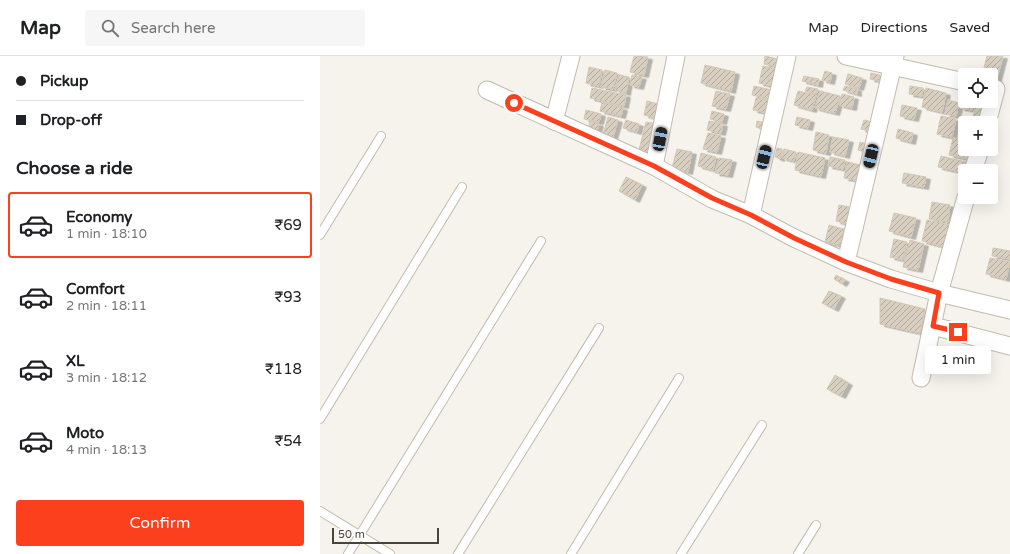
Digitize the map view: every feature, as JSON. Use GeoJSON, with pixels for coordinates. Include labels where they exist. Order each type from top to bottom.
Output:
{"type":"FeatureCollection","features":[{"type":"Feature","properties":{"kind":"street"},"geometry":{"type":"LineString","coordinates":[[554,121],[571,56]]}},
{"type":"Feature","properties":{"kind":"street"},"geometry":{"type":"LineString","coordinates":[[654,166],[676,56]]}},
{"type":"Feature","properties":{"kind":"street"},"geometry":{"type":"LineString","coordinates":[[751,215],[787,56]]}},
{"type":"Feature","properties":{"kind":"street"},"geometry":{"type":"LineString","coordinates":[[846,56],[894,61],[958,80]]}},
{"type":"Feature","properties":{"kind":"street"},"geometry":{"type":"LineString","coordinates":[[846,262],[894,61]]}},
{"type":"Feature","properties":{"kind":"street"},"geometry":{"type":"LineString","coordinates":[[487,90],[654,166],[712,198],[751,215],[794,238],[846,262],[891,279],[939,293],[1010,310]]}},
{"type":"Feature","properties":{"kind":"street"},"geometry":{"type":"LineString","coordinates":[[990,116],[999,90]]}},
{"type":"Feature","properties":{"kind":"street"},"geometry":{"type":"LineString","coordinates":[[921,378],[939,293],[964,204]]}},
{"type":"Feature","properties":{"kind":"street"},"geometry":{"type":"LineString","coordinates":[[933,326],[1010,346]]}},
{"type":"Feature","properties":{"kind":"lane"},"geometry":{"type":"LineString","coordinates":[[320,235],[381,136]]}},
{"type":"Feature","properties":{"kind":"lane"},"geometry":{"type":"LineString","coordinates":[[320,419],[462,187]]}},
{"type":"Feature","properties":{"kind":"lane"},"geometry":{"type":"LineString","coordinates":[[348,554],[541,241]]}},
{"type":"Feature","properties":{"kind":"lane"},"geometry":{"type":"LineString","coordinates":[[458,554],[599,328]]}},
{"type":"Feature","properties":{"kind":"lane"},"geometry":{"type":"LineString","coordinates":[[572,554],[679,378]]}},
{"type":"Feature","properties":{"kind":"lane"},"geometry":{"type":"LineString","coordinates":[[681,554],[762,425]]}},
{"type":"Feature","properties":{"kind":"lane"},"geometry":{"type":"LineString","coordinates":[[320,511],[390,554]]}},
{"type":"Feature","properties":{"kind":"lane"},"geometry":{"type":"LineString","coordinates":[[798,554],[816,525]]}},
{"type":"Feature","properties":{"kind":"building"},"geometry":{"type":"Polygon","coordinates":[[[634,56],[648,57],[644,75],[630,72],[634,56]]]}},
{"type":"Feature","properties":{"kind":"building"},"geometry":{"type":"Polygon","coordinates":[[[765,56],[782,60],[780,67],[764,64],[765,56]]]}},
{"type":"Feature","properties":{"kind":"building"},"geometry":{"type":"Polygon","coordinates":[[[987,56],[1003,56],[998,75],[998,68],[984,68],[987,56]]]}},
{"type":"Feature","properties":{"kind":"building"},"geometry":{"type":"Polygon","coordinates":[[[705,65],[735,72],[731,91],[701,83],[705,65]]]}},
{"type":"Feature","properties":{"kind":"building"},"geometry":{"type":"Polygon","coordinates":[[[763,66],[781,70],[777,87],[759,83],[763,66]]]}},
{"type":"Feature","properties":{"kind":"building"},"geometry":{"type":"Polygon","coordinates":[[[589,67],[602,70],[599,86],[586,83],[589,67]]]}},
{"type":"Feature","properties":{"kind":"building"},"geometry":{"type":"Polygon","coordinates":[[[605,70],[617,73],[613,89],[601,87],[605,70]]]}},
{"type":"Feature","properties":{"kind":"building"},"geometry":{"type":"Polygon","coordinates":[[[825,71],[832,73],[830,82],[822,80],[825,71]]]}},
{"type":"Feature","properties":{"kind":"building"},"geometry":{"type":"Polygon","coordinates":[[[871,73],[880,75],[879,81],[870,79],[871,73]]]}},
{"type":"Feature","properties":{"kind":"building"},"geometry":{"type":"Polygon","coordinates":[[[848,74],[862,78],[859,88],[845,84],[848,74]]]}},
{"type":"Feature","properties":{"kind":"building"},"geometry":{"type":"Polygon","coordinates":[[[619,75],[629,77],[626,93],[615,90],[619,75]]]}},
{"type":"Feature","properties":{"kind":"building"},"geometry":{"type":"Polygon","coordinates":[[[632,75],[642,77],[639,87],[630,85],[632,75]]]}},
{"type":"Feature","properties":{"kind":"building"},"geometry":{"type":"Polygon","coordinates":[[[804,76],[819,79],[818,85],[802,81],[804,76]]]}},
{"type":"Feature","properties":{"kind":"building"},"geometry":{"type":"Polygon","coordinates":[[[754,86],[776,91],[774,100],[752,95],[754,86]]]}},
{"type":"Feature","properties":{"kind":"building"},"geometry":{"type":"Polygon","coordinates":[[[845,86],[857,89],[857,94],[843,90],[845,86]]]}},
{"type":"Feature","properties":{"kind":"building"},"geometry":{"type":"Polygon","coordinates":[[[910,86],[923,88],[922,96],[909,94],[910,86]]]}},
{"type":"Feature","properties":{"kind":"building"},"geometry":{"type":"Polygon","coordinates":[[[807,87],[818,89],[816,94],[805,91],[807,87]]]}},
{"type":"Feature","properties":{"kind":"building"},"geometry":{"type":"Polygon","coordinates":[[[592,88],[626,95],[624,106],[590,98],[592,88]]]}},
{"type":"Feature","properties":{"kind":"building"},"geometry":{"type":"Polygon","coordinates":[[[926,88],[946,93],[942,112],[922,107],[926,88]]]}},
{"type":"Feature","properties":{"kind":"building"},"geometry":{"type":"Polygon","coordinates":[[[716,91],[730,94],[726,109],[712,106],[716,91]]]}},
{"type":"Feature","properties":{"kind":"building"},"geometry":{"type":"Polygon","coordinates":[[[798,91],[816,95],[812,110],[794,105],[798,91]]]}},
{"type":"Feature","properties":{"kind":"building"},"geometry":{"type":"Polygon","coordinates":[[[820,91],[840,96],[835,113],[815,108],[820,91]]]}},
{"type":"Feature","properties":{"kind":"building"},"geometry":{"type":"Polygon","coordinates":[[[842,94],[854,97],[852,108],[839,105],[842,94]]]}},
{"type":"Feature","properties":{"kind":"building"},"geometry":{"type":"Polygon","coordinates":[[[756,98],[771,101],[768,113],[753,110],[756,98]]]}},
{"type":"Feature","properties":{"kind":"building"},"geometry":{"type":"Polygon","coordinates":[[[948,100],[958,103],[956,116],[945,114],[948,100]]]}},
{"type":"Feature","properties":{"kind":"building"},"geometry":{"type":"Polygon","coordinates":[[[647,101],[662,105],[659,119],[644,115],[647,101]]]}},
{"type":"Feature","properties":{"kind":"building"},"geometry":{"type":"Polygon","coordinates":[[[602,102],[623,108],[621,116],[600,111],[602,102]]]}},
{"type":"Feature","properties":{"kind":"building"},"geometry":{"type":"Polygon","coordinates":[[[902,105],[917,108],[914,119],[900,116],[902,105]]]}},
{"type":"Feature","properties":{"kind":"building"},"geometry":{"type":"Polygon","coordinates":[[[960,108],[972,108],[972,110],[960,108]]]}},
{"type":"Feature","properties":{"kind":"building"},"geometry":{"type":"Polygon","coordinates":[[[975,108],[988,108],[986,116],[974,116],[975,108]]]}},
{"type":"Feature","properties":{"kind":"building"},"geometry":{"type":"Polygon","coordinates":[[[586,110],[601,114],[599,122],[584,119],[586,110]]]}},
{"type":"Feature","properties":{"kind":"building"},"geometry":{"type":"Polygon","coordinates":[[[712,111],[724,114],[722,122],[710,119],[712,111]]]}},
{"type":"Feature","properties":{"kind":"building"},"geometry":{"type":"Polygon","coordinates":[[[941,116],[956,119],[952,137],[937,134],[941,116]]]}},
{"type":"Feature","properties":{"kind":"building"},"geometry":{"type":"Polygon","coordinates":[[[608,117],[618,120],[613,137],[603,135],[608,117]]]}},
{"type":"Feature","properties":{"kind":"building"},"geometry":{"type":"Polygon","coordinates":[[[797,117],[810,120],[808,128],[795,125],[797,117]]]}},
{"type":"Feature","properties":{"kind":"building"},"geometry":{"type":"Polygon","coordinates":[[[626,120],[639,124],[637,132],[623,128],[626,120]]]}},
{"type":"Feature","properties":{"kind":"building"},"geometry":{"type":"Polygon","coordinates":[[[864,120],[876,123],[874,132],[861,129],[864,120]]]}},
{"type":"Feature","properties":{"kind":"building"},"geometry":{"type":"Polygon","coordinates":[[[590,121],[599,124],[596,135],[587,133],[590,121]]]}},
{"type":"Feature","properties":{"kind":"building"},"geometry":{"type":"Polygon","coordinates":[[[709,121],[723,124],[721,133],[707,130],[709,121]]]}},
{"type":"Feature","properties":{"kind":"building"},"geometry":{"type":"Polygon","coordinates":[[[757,121],[766,123],[764,130],[756,127],[757,121]]]}},
{"type":"Feature","properties":{"kind":"building"},"geometry":{"type":"Polygon","coordinates":[[[646,122],[658,124],[651,153],[639,150],[646,122]]]}},
{"type":"Feature","properties":{"kind":"building"},"geometry":{"type":"Polygon","coordinates":[[[898,129],[913,133],[911,142],[896,138],[898,129]]]}},
{"type":"Feature","properties":{"kind":"building"},"geometry":{"type":"Polygon","coordinates":[[[816,132],[829,135],[826,153],[813,150],[816,132]]]}},
{"type":"Feature","properties":{"kind":"building"},"geometry":{"type":"Polygon","coordinates":[[[708,133],[721,136],[717,152],[703,149],[708,133]]]}},
{"type":"Feature","properties":{"kind":"building"},"geometry":{"type":"Polygon","coordinates":[[[833,137],[849,140],[845,156],[830,152],[833,137]]]}},
{"type":"Feature","properties":{"kind":"building"},"geometry":{"type":"Polygon","coordinates":[[[953,138],[958,139],[958,156],[974,156],[973,160],[949,155],[953,138]]]}},
{"type":"Feature","properties":{"kind":"building"},"geometry":{"type":"Polygon","coordinates":[[[860,142],[871,145],[869,153],[858,150],[860,142]]]}},
{"type":"Feature","properties":{"kind":"building"},"geometry":{"type":"Polygon","coordinates":[[[777,148],[782,149],[780,159],[775,157],[777,148]]]}},
{"type":"Feature","properties":{"kind":"building"},"geometry":{"type":"Polygon","coordinates":[[[677,149],[692,152],[688,172],[672,168],[677,149]]]}},
{"type":"Feature","properties":{"kind":"building"},"geometry":{"type":"Polygon","coordinates":[[[784,149],[796,152],[794,161],[782,158],[784,149]]]}},
{"type":"Feature","properties":{"kind":"building"},"geometry":{"type":"Polygon","coordinates":[[[798,152],[825,158],[821,176],[795,170],[798,152]]]}},
{"type":"Feature","properties":{"kind":"building"},"geometry":{"type":"Polygon","coordinates":[[[701,153],[716,157],[713,170],[698,166],[701,153]]]}},
{"type":"Feature","properties":{"kind":"building"},"geometry":{"type":"Polygon","coordinates":[[[941,156],[970,163],[958,164],[958,171],[938,167],[941,156]]]}},
{"type":"Feature","properties":{"kind":"building"},"geometry":{"type":"Polygon","coordinates":[[[830,157],[845,160],[843,169],[828,166],[830,157]]]}},
{"type":"Feature","properties":{"kind":"building"},"geometry":{"type":"Polygon","coordinates":[[[719,158],[732,160],[728,175],[715,173],[719,158]]]}},
{"type":"Feature","properties":{"kind":"building"},"geometry":{"type":"Polygon","coordinates":[[[847,162],[866,166],[862,181],[844,178],[847,162]]]}},
{"type":"Feature","properties":{"kind":"building"},"geometry":{"type":"Polygon","coordinates":[[[904,173],[926,177],[924,187],[902,183],[904,173]]]}},
{"type":"Feature","properties":{"kind":"building"},"geometry":{"type":"Polygon","coordinates":[[[626,177],[642,185],[635,200],[619,191],[626,177]]]}},
{"type":"Feature","properties":{"kind":"building"},"geometry":{"type":"Polygon","coordinates":[[[932,202],[950,205],[948,222],[929,219],[932,202]]]}},
{"type":"Feature","properties":{"kind":"building"},"geometry":{"type":"Polygon","coordinates":[[[839,205],[856,208],[852,225],[836,221],[839,205]]]}},
{"type":"Feature","properties":{"kind":"building"},"geometry":{"type":"Polygon","coordinates":[[[894,213],[916,218],[911,237],[889,231],[894,213]]]}},
{"type":"Feature","properties":{"kind":"building"},"geometry":{"type":"Polygon","coordinates":[[[927,220],[954,226],[949,248],[922,241],[927,220]]]}},
{"type":"Feature","properties":{"kind":"building"},"geometry":{"type":"Polygon","coordinates":[[[829,225],[851,231],[847,247],[825,242],[829,225]]]}},
{"type":"Feature","properties":{"kind":"building"},"geometry":{"type":"Polygon","coordinates":[[[894,239],[907,242],[903,260],[890,257],[894,239]]]}},
{"type":"Feature","properties":{"kind":"building"},"geometry":{"type":"Polygon","coordinates":[[[910,240],[924,244],[918,270],[903,267],[910,240]]]}},
{"type":"Feature","properties":{"kind":"building"},"geometry":{"type":"Polygon","coordinates":[[[993,248],[1010,251],[1010,259],[992,256],[993,248]]]}},
{"type":"Feature","properties":{"kind":"building"},"geometry":{"type":"Polygon","coordinates":[[[990,258],[1010,262],[1006,279],[986,274],[990,258]]]}},
{"type":"Feature","properties":{"kind":"building"},"geometry":{"type":"Polygon","coordinates":[[[836,275],[845,280],[842,284],[834,279],[836,275]]]}},
{"type":"Feature","properties":{"kind":"building"},"geometry":{"type":"Polygon","coordinates":[[[829,291],[841,296],[834,309],[822,303],[829,291]]]}},
{"type":"Feature","properties":{"kind":"building"},"geometry":{"type":"Polygon","coordinates":[[[880,298],[925,309],[920,333],[880,324],[880,298]]]}},
{"type":"Feature","properties":{"kind":"building"},"geometry":{"type":"Polygon","coordinates":[[[835,375],[848,383],[841,396],[827,389],[835,375]]]}},
{"type":"Feature","properties":{"kind":"route"},"geometry":{"type":"LineString","coordinates":[[514,103],[654,166],[712,198],[751,215],[794,238],[846,262],[891,279],[939,293],[933,326],[958,332]]}}]}
